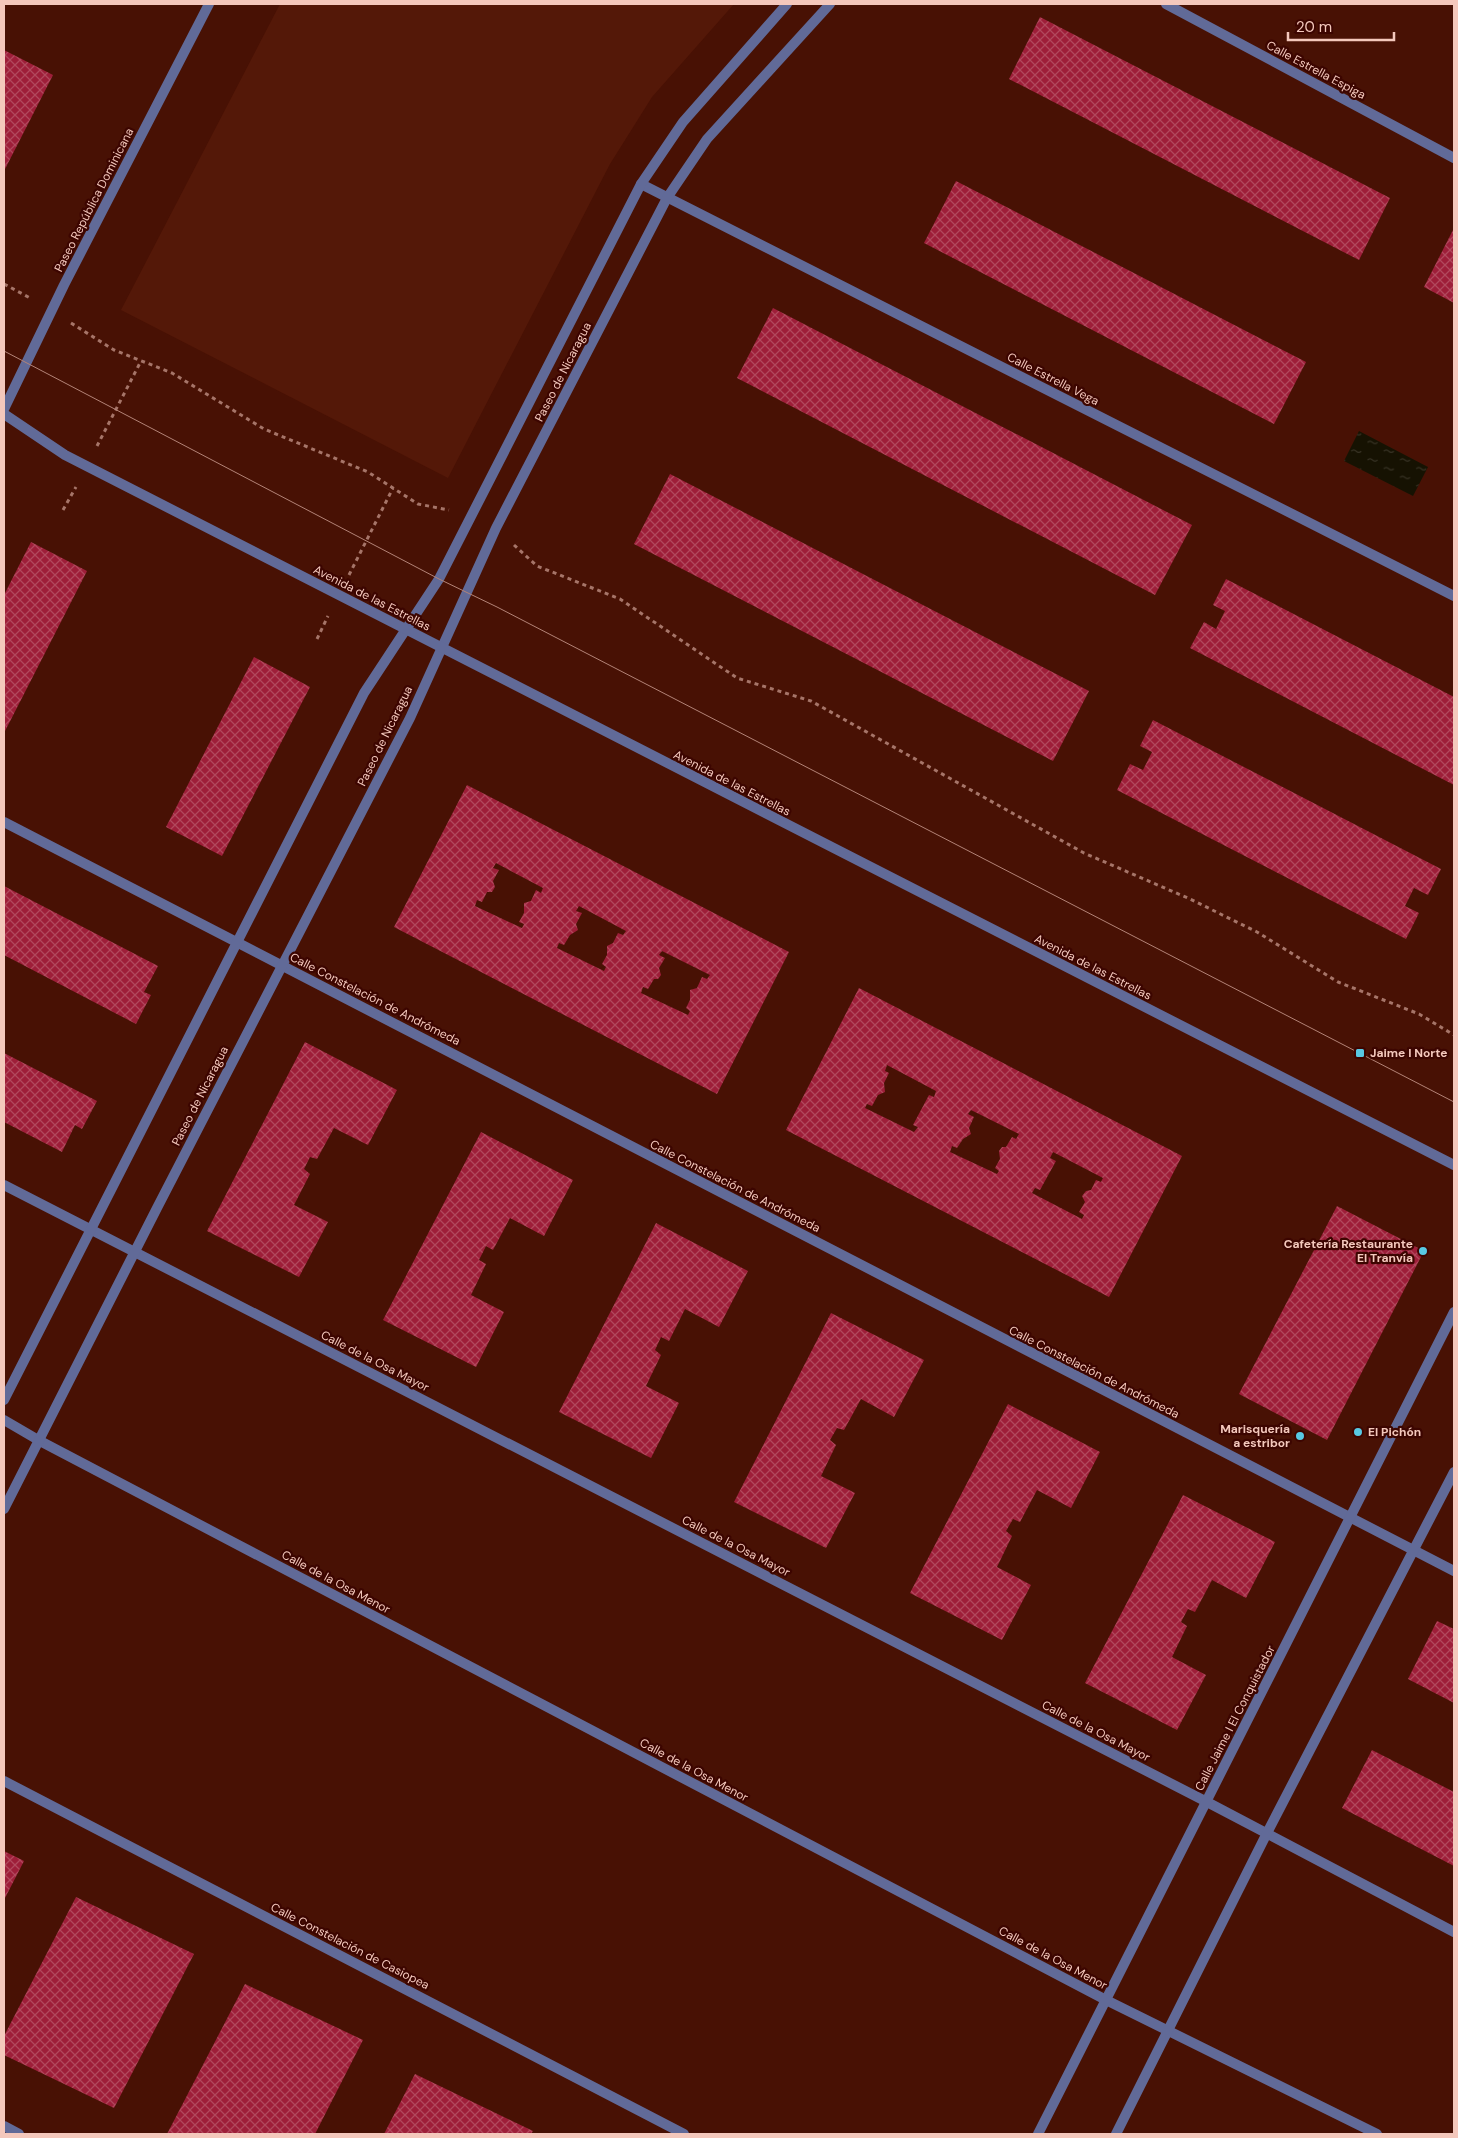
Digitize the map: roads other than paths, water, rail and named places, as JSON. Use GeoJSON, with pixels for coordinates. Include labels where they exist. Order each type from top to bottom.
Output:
{"type":"FeatureCollection","features":[{"type":"Feature","properties":{"kind":"street","name":"Paseo República Dominicana"},"geometry":{"type":"LineString","coordinates":[[4,408],[52,310],[209,4]]}},
{"type":"Feature","properties":{"kind":"street","name":"Paseo de Nicaragua"},"geometry":{"type":"LineString","coordinates":[[4,1400],[92,1231],[364,693],[439,579],[641,184],[683,122],[787,4]]}},
{"type":"Feature","properties":{"kind":"street","name":"Paseo de Nicaragua"},"geometry":{"type":"LineString","coordinates":[[4,1509],[134,1252],[410,718],[496,528],[667,198],[707,138],[830,4]]}},
{"type":"Feature","properties":{"kind":"street","name":"Calle Estrella Espiga"},"geometry":{"type":"LineString","coordinates":[[1166,4],[1454,158]]}},
{"type":"Feature","properties":{"kind":"street","name":"Calle Estrella Vega"},"geometry":{"type":"LineString","coordinates":[[641,184],[1454,596]]}},
{"type":"Feature","properties":{"kind":"street","name":"Avenida de las Estrellas"},"geometry":{"type":"LineString","coordinates":[[4,414],[65,455],[86,466],[1454,1164]]}},
{"type":"Feature","properties":{"kind":"street","name":"Calle Constelación de Andrómeda"},"geometry":{"type":"LineString","coordinates":[[4,822],[1350,1519],[1454,1571]]}},
{"type":"Feature","properties":{"kind":"street","name":"Calle de la Osa Mayor"},"geometry":{"type":"LineString","coordinates":[[4,1185],[1267,1833],[1454,1932]]}},
{"type":"Feature","properties":{"kind":"street","name":"Calle Jaime I El Conquistador"},"geometry":{"type":"LineString","coordinates":[[1038,2134],[1454,1312]]}},
{"type":"Feature","properties":{"kind":"street","name":"Calle de la Osa Menor"},"geometry":{"type":"LineString","coordinates":[[4,1420],[40,1441],[1106,2000],[1377,2134]]}},
{"type":"Feature","properties":{"kind":"street"},"geometry":{"type":"LineString","coordinates":[[1116,2134],[1267,1833],[1454,1472]]}},
{"type":"Feature","properties":{"kind":"street","name":"Calle Constelación de Casiopea"},"geometry":{"type":"LineString","coordinates":[[4,1781],[684,2134]]}},
{"type":"Feature","properties":{"kind":"street"},"geometry":{"type":"LineString","coordinates":[[4,2126],[19,2134]]}},
{"type":"Feature","properties":{"kind":"water"},"geometry":{"type":"Polygon","coordinates":[[[1359,431],[1428,467],[1413,496],[1344,461],[1359,431]]]}},
{"type":"Feature","properties":{"kind":"tram line"},"geometry":{"type":"LineString","coordinates":[[4,351],[439,579],[497,607],[1454,1102]]}},
{"type":"Feature","properties":{"kind":"place","name":"Jaime I Norte"},"geometry":{"type":"Point","coordinates":[1360,1053]}},
{"type":"Feature","properties":{"kind":"place","name":"Cafetería Restaurante El Tranvía"},"geometry":{"type":"Point","coordinates":[1423,1251]}},
{"type":"Feature","properties":{"kind":"place","name":"El Pichón"},"geometry":{"type":"Point","coordinates":[1358,1432]}},
{"type":"Feature","properties":{"kind":"place","name":"Marisquería a estribor"},"geometry":{"type":"Point","coordinates":[1300,1436]}}]}
